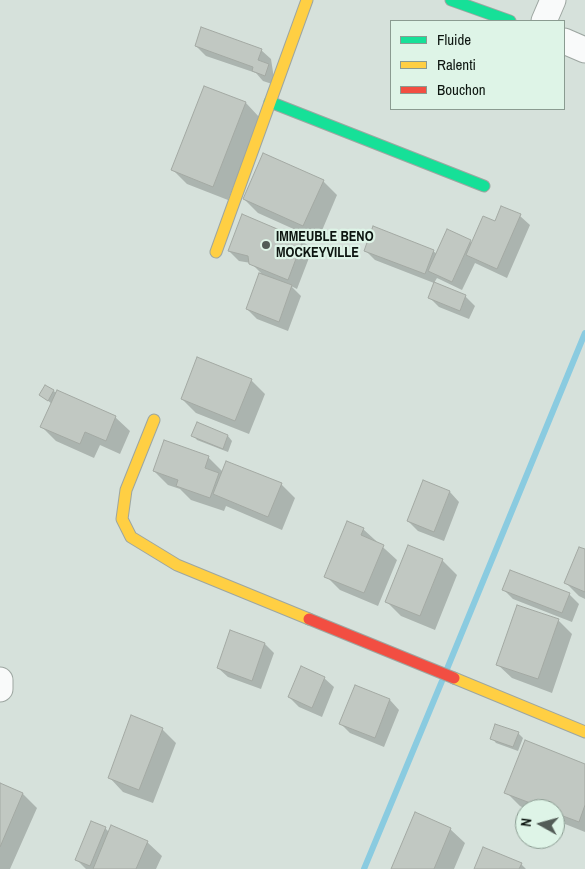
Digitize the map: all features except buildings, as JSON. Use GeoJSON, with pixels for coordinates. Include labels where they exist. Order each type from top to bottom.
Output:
{"type":"FeatureCollection","features":[{"type":"Feature","properties":{"kind":"street"},"geometry":{"type":"LineString","coordinates":[[216,252],[307,0]]}},
{"type":"Feature","properties":{"kind":"street"},"geometry":{"type":"LineString","coordinates":[[451,0],[507,20]]}},
{"type":"Feature","properties":{"kind":"street"},"geometry":{"type":"LineString","coordinates":[[544,20],[553,0]]}},
{"type":"Feature","properties":{"kind":"street"},"geometry":{"type":"LineString","coordinates":[[565,41],[585,50]]}},
{"type":"Feature","properties":{"kind":"street"},"geometry":{"type":"LineString","coordinates":[[270,102],[484,186]]}},
{"type":"Feature","properties":{"kind":"street"},"geometry":{"type":"LineString","coordinates":[[154,420],[126,490],[122,519],[131,537],[177,565],[585,732]]}},
{"type":"Feature","properties":{"kind":"street"},"geometry":{"type":"LineString","coordinates":[[0,680],[0,689]]}},
{"type":"Feature","properties":{"kind":"waterway"},"geometry":{"type":"LineString","coordinates":[[447,669],[585,333]]}},
{"type":"Feature","properties":{"kind":"waterway"},"geometry":{"type":"LineString","coordinates":[[364,869],[442,681]]}},
{"type":"Feature","properties":{"kind":"traffic: fast"},"geometry":{"type":"LineString","coordinates":[[451,0],[507,20]]}},
{"type":"Feature","properties":{"kind":"traffic: fast"},"geometry":{"type":"LineString","coordinates":[[270,102],[484,186]]}},
{"type":"Feature","properties":{"kind":"traffic: slow"},"geometry":{"type":"LineString","coordinates":[[216,252],[307,0]]}},
{"type":"Feature","properties":{"kind":"traffic: slow"},"geometry":{"type":"LineString","coordinates":[[154,420],[126,490],[122,519],[131,537],[177,565],[309,619]]}},
{"type":"Feature","properties":{"kind":"traffic: slow"},"geometry":{"type":"LineString","coordinates":[[454,678],[585,732]]}},
{"type":"Feature","properties":{"kind":"traffic: jam"},"geometry":{"type":"LineString","coordinates":[[309,619],[454,678]]}},
{"type":"Feature","properties":{"kind":"place","name":"IMMEUBLE BENO MOCKEYVILLE"},"geometry":{"type":"Point","coordinates":[266,245]}}]}
